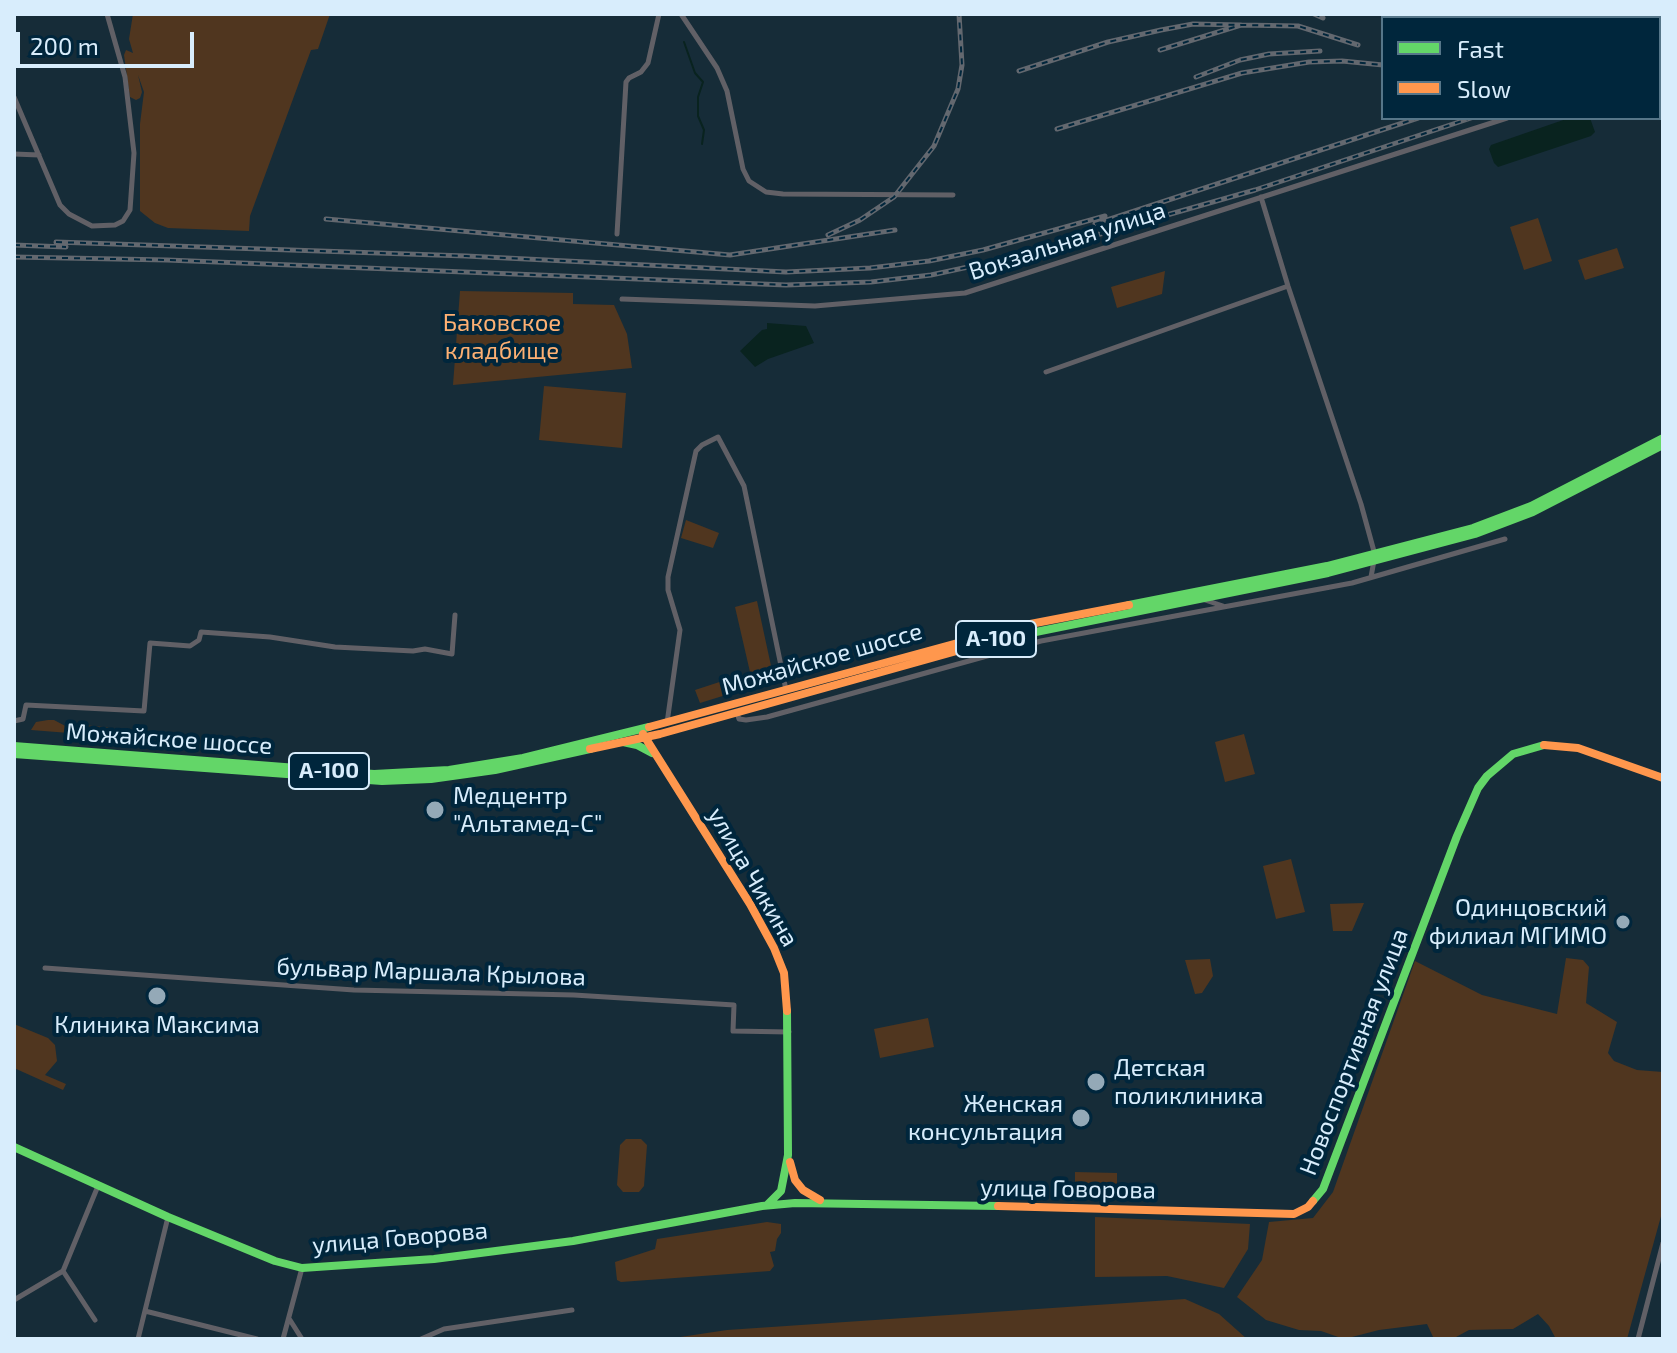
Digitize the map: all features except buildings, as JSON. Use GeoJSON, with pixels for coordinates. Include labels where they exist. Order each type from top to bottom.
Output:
{"type":"FeatureCollection","features":[{"type":"Feature","properties":{"kind":"main road","name":"Можайское шоссе"},"geometry":{"type":"LineString","coordinates":[[14,746],[310,770],[411,774],[523,758],[738,716],[1021,633],[1328,573],[1501,519],[1663,438]]}},
{"type":"Feature","properties":{"kind":"main road","name":"Можайское шоссе"},"geometry":{"type":"LineString","coordinates":[[14,754],[309,776],[412,780],[495,770],[622,742],[667,723],[1020,626],[1375,558],[1508,524],[1663,445]]}},
{"type":"Feature","properties":{"kind":"main road","name":"улица Чикина"},"geometry":{"type":"LineString","coordinates":[[642,734],[750,904],[784,973],[789,1032],[788,1155],[782,1190]]}},
{"type":"Feature","properties":{"kind":"main road"},"geometry":{"type":"LineString","coordinates":[[622,742],[637,745],[654,755]]}},
{"type":"Feature","properties":{"kind":"main road","name":"Новоспортивная улица"},"geometry":{"type":"LineString","coordinates":[[1308,1207],[1323,1189],[1457,836],[1478,788],[1487,776],[1513,754],[1548,744],[1578,748],[1663,778]]}},
{"type":"Feature","properties":{"kind":"main road","name":"улица Говорова"},"geometry":{"type":"LineString","coordinates":[[14,1147],[168,1217],[275,1261],[302,1268],[434,1259],[573,1241],[762,1206],[793,1204],[826,1202],[1282,1214],[1294,1214],[1308,1207]]}},
{"type":"Feature","properties":{"kind":"main road","name":"улица Чикина"},"geometry":{"type":"LineString","coordinates":[[788,1155],[791,1170],[800,1186]]}},
{"type":"Feature","properties":{"kind":"main road","name":"улица Говорова"},"geometry":{"type":"LineString","coordinates":[[762,1206],[791,1182],[810,1196],[826,1202]]}},
{"type":"Feature","properties":{"kind":"main road"},"geometry":{"type":"LineString","coordinates":[[782,1190],[782,1198],[793,1204],[802,1198],[800,1186]]}},
{"type":"Feature","properties":{"kind":"street"},"geometry":{"type":"LineString","coordinates":[[14,97],[55,196],[69,214],[83,223],[105,226],[115,225],[127,216],[134,153],[125,77],[107,14]]}},
{"type":"Feature","properties":{"kind":"street"},"geometry":{"type":"LineString","coordinates":[[617,234],[626,82],[648,63],[659,14]]}},
{"type":"Feature","properties":{"kind":"street"},"geometry":{"type":"LineString","coordinates":[[681,14],[717,68],[727,91],[743,169],[749,181],[766,192],[783,194],[953,195]]}},
{"type":"Feature","properties":{"kind":"street","name":"Вокзальная улица"},"geometry":{"type":"LineString","coordinates":[[622,299],[815,306],[965,293],[1501,120]]}},
{"type":"Feature","properties":{"kind":"street"},"geometry":{"type":"LineString","coordinates":[[14,154],[39,155]]}},
{"type":"Feature","properties":{"kind":"street"},"geometry":{"type":"LineString","coordinates":[[1261,197],[1361,504],[1375,558],[1371,578]]}},
{"type":"Feature","properties":{"kind":"street"},"geometry":{"type":"LineString","coordinates":[[1046,372],[1288,286]]}},
{"type":"Feature","properties":{"kind":"street"},"geometry":{"type":"LineString","coordinates":[[667,723],[680,630],[668,590],[668,577],[696,451],[718,437],[744,486],[786,691]]}},
{"type":"Feature","properties":{"kind":"street"},"geometry":{"type":"LineString","coordinates":[[738,716],[751,720],[783,713],[1041,641],[1371,578],[1505,539]]}},
{"type":"Feature","properties":{"kind":"street"},"geometry":{"type":"LineString","coordinates":[[1197,597],[1226,607]]}},
{"type":"Feature","properties":{"kind":"street"},"geometry":{"type":"LineString","coordinates":[[14,721],[23,719],[26,705],[144,711],[150,643],[190,646],[196,644],[201,632],[270,637],[335,647],[425,649],[452,654],[455,615]]}},
{"type":"Feature","properties":{"kind":"street","name":"бульвар Маршала Крылова"},"geometry":{"type":"LineString","coordinates":[[45,968],[382,991],[574,995],[734,1005],[733,1031],[789,1032]]}},
{"type":"Feature","properties":{"kind":"street"},"geometry":{"type":"LineString","coordinates":[[14,1300],[63,1271],[98,1186]]}},
{"type":"Feature","properties":{"kind":"street"},"geometry":{"type":"LineString","coordinates":[[138,1339],[168,1217]]}},
{"type":"Feature","properties":{"kind":"street"},"geometry":{"type":"LineString","coordinates":[[1638,1339],[1663,1243]]}},
{"type":"Feature","properties":{"kind":"street"},"geometry":{"type":"LineString","coordinates":[[283,1339],[302,1268]]}},
{"type":"Feature","properties":{"kind":"street"},"geometry":{"type":"LineString","coordinates":[[63,1271],[95,1320]]}},
{"type":"Feature","properties":{"kind":"street"},"geometry":{"type":"LineString","coordinates":[[421,1339],[444,1329],[572,1310]]}},
{"type":"Feature","properties":{"kind":"street"},"geometry":{"type":"LineString","coordinates":[[145,1311],[257,1339]]}},
{"type":"Feature","properties":{"kind":"street"},"geometry":{"type":"LineString","coordinates":[[289,1318],[302,1339]]}},
{"type":"Feature","properties":{"kind":"green space"},"geometry":{"type":"Polygon","coordinates":[[[133,14],[330,14],[318,49],[311,50],[250,216],[249,231],[168,228],[155,223],[140,211],[140,124],[144,92],[138,75],[142,92],[140,98],[130,97],[124,55],[126,50],[133,53],[129,39],[133,14]]]}},
{"type":"Feature","properties":{"kind":"green space"},"geometry":{"type":"Polygon","coordinates":[[[1538,218],[1552,261],[1524,270],[1510,227],[1538,218]]]}},
{"type":"Feature","properties":{"kind":"green space"},"geometry":{"type":"Polygon","coordinates":[[[1617,248],[1624,268],[1585,280],[1578,260],[1617,248]]]}},
{"type":"Feature","properties":{"kind":"green space"},"geometry":{"type":"Polygon","coordinates":[[[1165,271],[1162,294],[1117,308],[1111,287],[1165,271]]]}},
{"type":"Feature","properties":{"kind":"green space","name":"Баковское кладбище"},"geometry":{"type":"Polygon","coordinates":[[[460,291],[573,293],[573,304],[614,305],[627,334],[632,368],[453,385],[460,291]]]}},
{"type":"Feature","properties":{"kind":"green space"},"geometry":{"type":"Polygon","coordinates":[[[544,386],[626,393],[622,448],[539,440],[544,386]]]}},
{"type":"Feature","properties":{"kind":"green space"},"geometry":{"type":"Polygon","coordinates":[[[686,520],[719,533],[713,548],[681,538],[686,520]]]}},
{"type":"Feature","properties":{"kind":"green space"},"geometry":{"type":"Polygon","coordinates":[[[757,601],[773,675],[755,686],[700,703],[695,690],[750,672],[735,607],[757,601]]]}},
{"type":"Feature","properties":{"kind":"green space"},"geometry":{"type":"Polygon","coordinates":[[[48,720],[71,729],[83,725],[114,728],[123,734],[120,737],[31,730],[36,722],[48,720]]]}},
{"type":"Feature","properties":{"kind":"green space"},"geometry":{"type":"Polygon","coordinates":[[[1244,734],[1255,774],[1225,782],[1215,742],[1244,734]]]}},
{"type":"Feature","properties":{"kind":"green space"},"geometry":{"type":"Polygon","coordinates":[[[1291,859],[1305,912],[1276,919],[1263,866],[1291,859]]]}},
{"type":"Feature","properties":{"kind":"green space"},"geometry":{"type":"Polygon","coordinates":[[[1364,903],[1352,931],[1333,931],[1330,904],[1364,903]]]}},
{"type":"Feature","properties":{"kind":"green space"},"geometry":{"type":"Polygon","coordinates":[[[1566,958],[1583,960],[1589,967],[1586,1003],[1617,1022],[1608,1053],[1614,1061],[1637,1070],[1663,1072],[1663,1209],[1627,1339],[1556,1339],[1538,1314],[1513,1329],[1469,1330],[1456,1337],[1434,1339],[1427,1324],[1379,1330],[1344,1339],[1266,1320],[1237,1297],[1262,1260],[1269,1222],[1313,1218],[1333,1192],[1415,961],[1482,995],[1557,1014],[1566,958]]]}},
{"type":"Feature","properties":{"kind":"green space"},"geometry":{"type":"Polygon","coordinates":[[[1210,959],[1213,976],[1202,993],[1195,994],[1185,960],[1210,959]]]}},
{"type":"Feature","properties":{"kind":"green space"},"geometry":{"type":"Polygon","coordinates":[[[928,1018],[934,1047],[880,1058],[874,1029],[928,1018]]]}},
{"type":"Feature","properties":{"kind":"green space"},"geometry":{"type":"Polygon","coordinates":[[[14,1024],[48,1038],[55,1045],[57,1061],[45,1075],[66,1084],[63,1090],[14,1068],[14,1024]]]}},
{"type":"Feature","properties":{"kind":"green space"},"geometry":{"type":"Polygon","coordinates":[[[626,1139],[641,1139],[647,1145],[644,1186],[639,1192],[623,1192],[617,1185],[620,1145],[626,1139]]]}},
{"type":"Feature","properties":{"kind":"green space"},"geometry":{"type":"Polygon","coordinates":[[[1075,1172],[1117,1173],[1117,1196],[1075,1195],[1075,1172]]]}},
{"type":"Feature","properties":{"kind":"green space"},"geometry":{"type":"Polygon","coordinates":[[[1095,1217],[1250,1224],[1248,1249],[1224,1288],[1167,1276],[1095,1277],[1095,1217]]]}},
{"type":"Feature","properties":{"kind":"green space"},"geometry":{"type":"Polygon","coordinates":[[[767,1222],[781,1224],[775,1251],[770,1252],[774,1266],[770,1271],[617,1280],[615,1262],[655,1249],[657,1239],[767,1222]]]}},
{"type":"Feature","properties":{"kind":"green space"},"geometry":{"type":"Polygon","coordinates":[[[1185,1299],[1219,1314],[1247,1339],[667,1339],[727,1330],[1185,1299]]]}},
{"type":"Feature","properties":{"kind":"shaded area"},"geometry":{"type":"Polygon","coordinates":[[[1563,120],[1591,120],[1595,132],[1591,136],[1498,167],[1489,149],[1491,145],[1563,120]]]}},
{"type":"Feature","properties":{"kind":"shaded area"},"geometry":{"type":"Polygon","coordinates":[[[767,323],[806,326],[814,343],[768,359],[755,367],[740,351],[767,329],[767,323]]]}},
{"type":"Feature","properties":{"kind":"waterway"},"geometry":{"type":"LineString","coordinates":[[684,42],[695,73],[703,82],[698,97],[698,116],[704,130],[702,144]]}},
{"type":"Feature","properties":{"kind":"railway"},"geometry":{"type":"LineString","coordinates":[[828,235],[860,220],[894,197],[934,146],[958,89],[962,65],[959,14]]}},
{"type":"Feature","properties":{"kind":"railway"},"geometry":{"type":"LineString","coordinates":[[1314,14],[1323,18]]}},
{"type":"Feature","properties":{"kind":"railway"},"geometry":{"type":"LineString","coordinates":[[1019,71],[1108,42],[1161,30],[1193,24],[1241,25]]}},
{"type":"Feature","properties":{"kind":"railway"},"geometry":{"type":"LineString","coordinates":[[1160,50],[1241,25],[1298,26],[1358,45]]}},
{"type":"Feature","properties":{"kind":"railway"},"geometry":{"type":"LineString","coordinates":[[1196,77],[1240,60],[1269,54],[1320,51]]}},
{"type":"Feature","properties":{"kind":"railway"},"geometry":{"type":"LineString","coordinates":[[1057,129],[1242,73],[1309,62],[1381,65]]}},
{"type":"Feature","properties":{"kind":"railway"},"geometry":{"type":"LineString","coordinates":[[1095,224],[1412,120]]}},
{"type":"Feature","properties":{"kind":"railway"},"geometry":{"type":"LineString","coordinates":[[14,257],[167,260],[786,285],[871,282],[931,275],[1033,253],[1255,190],[1465,120]]}},
{"type":"Feature","properties":{"kind":"railway"},"geometry":{"type":"LineString","coordinates":[[56,242],[466,256],[786,272],[870,268],[929,261],[983,250],[1105,216]]}},
{"type":"Feature","properties":{"kind":"railway"},"geometry":{"type":"LineString","coordinates":[[326,219],[730,255],[895,230]]}},
{"type":"Feature","properties":{"kind":"railway"},"geometry":{"type":"LineString","coordinates":[[14,245],[66,247]]}},
{"type":"Feature","properties":{"kind":"traffic: fast"},"geometry":{"type":"LineString","coordinates":[[1129,605],[1327,566],[1473,528],[1531,506],[1663,438]]}},
{"type":"Feature","properties":{"kind":"traffic: fast"},"geometry":{"type":"LineString","coordinates":[[996,640],[1328,573],[1475,534],[1533,512],[1663,445]]}},
{"type":"Feature","properties":{"kind":"traffic: fast"},"geometry":{"type":"LineString","coordinates":[[14,746],[374,774],[449,770],[523,758],[649,727]]}},
{"type":"Feature","properties":{"kind":"traffic: fast"},"geometry":{"type":"LineString","coordinates":[[623,742],[652,753]]}},
{"type":"Feature","properties":{"kind":"traffic: fast"},"geometry":{"type":"LineString","coordinates":[[1313,1201],[1323,1189],[1478,788],[1513,754],[1544,745]]}},
{"type":"Feature","properties":{"kind":"traffic: fast"},"geometry":{"type":"LineString","coordinates":[[14,754],[382,781],[431,779],[495,770],[590,749]]}},
{"type":"Feature","properties":{"kind":"traffic: fast"},"geometry":{"type":"LineString","coordinates":[[768,1204],[781,1191],[788,1155],[787,1011]]}},
{"type":"Feature","properties":{"kind":"traffic: fast"},"geometry":{"type":"LineString","coordinates":[[14,1147],[168,1217],[275,1261],[302,1268],[434,1259],[573,1241],[762,1206],[795,1203],[998,1206]]}},
{"type":"Feature","properties":{"kind":"traffic: slow"},"geometry":{"type":"LineString","coordinates":[[649,727],[1020,626],[1129,605]]}},
{"type":"Feature","properties":{"kind":"traffic: slow"},"geometry":{"type":"LineString","coordinates":[[590,749],[660,734],[996,640]]}},
{"type":"Feature","properties":{"kind":"traffic: slow"},"geometry":{"type":"LineString","coordinates":[[643,734],[750,904],[774,948],[784,973],[787,1011]]}},
{"type":"Feature","properties":{"kind":"traffic: slow"},"geometry":{"type":"LineString","coordinates":[[1544,745],[1578,748],[1663,778]]}},
{"type":"Feature","properties":{"kind":"traffic: slow"},"geometry":{"type":"LineString","coordinates":[[790,1162],[795,1180],[803,1190],[820,1200]]}},
{"type":"Feature","properties":{"kind":"traffic: slow"},"geometry":{"type":"LineString","coordinates":[[998,1206],[1294,1214],[1313,1201]]}},
{"type":"Feature","properties":{"kind":"place","name":"Медцентр \"Альтамед-С\""},"geometry":{"type":"Point","coordinates":[435,810]}},
{"type":"Feature","properties":{"kind":"place","name":"Одинцовский филиал МГИМО"},"geometry":{"type":"Point","coordinates":[1623,922]}},
{"type":"Feature","properties":{"kind":"place","name":"Клиника Максима"},"geometry":{"type":"Point","coordinates":[157,996]}},
{"type":"Feature","properties":{"kind":"place","name":"Детская поликлиника"},"geometry":{"type":"Point","coordinates":[1096,1082]}},
{"type":"Feature","properties":{"kind":"place","name":"Женская консультация"},"geometry":{"type":"Point","coordinates":[1081,1118]}}]}
